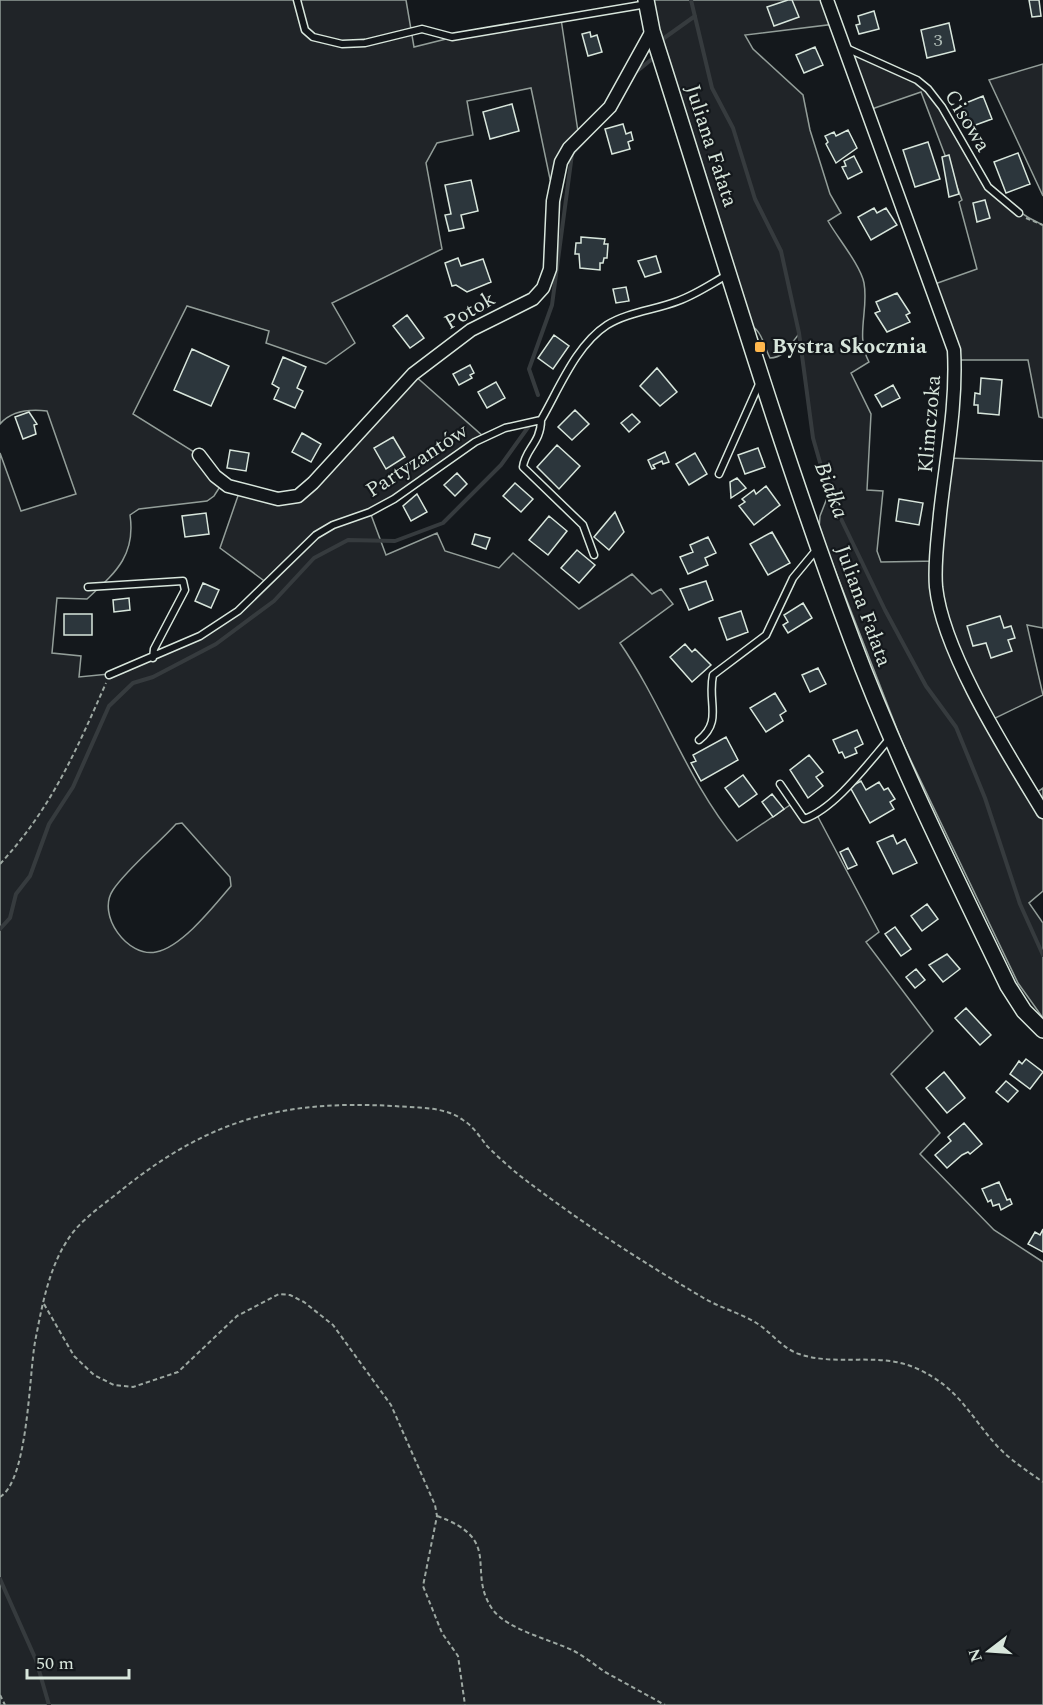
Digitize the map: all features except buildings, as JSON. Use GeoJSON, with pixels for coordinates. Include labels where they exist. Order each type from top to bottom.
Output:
{"type":"FeatureCollection","features":[{"type":"Feature","properties":{"kind":"street","name":"Klimczoka"},"geometry":{"type":"LineString","coordinates":[[827,0],[924,262],[954,350],[956,395],[938,541],[936,585],[939,605],[953,645],[971,682],[1043,812]]}},
{"type":"Feature","properties":{"kind":"street","name":"Juliana Fałata"},"geometry":{"type":"LineString","coordinates":[[647,2],[652,31],[762,376],[852,640],[891,737],[1008,986],[1024,1011],[1043,1030]]}},
{"type":"Feature","properties":{"kind":"street","name":"Potok"},"geometry":{"type":"LineString","coordinates":[[199,455],[215,476],[228,486],[278,500],[298,496],[313,483],[413,374],[471,330],[533,299],[543,288],[550,269],[553,201],[561,162],[569,148],[610,107],[652,31]]}},
{"type":"Feature","properties":{"kind":"lane"},"geometry":{"type":"LineString","coordinates":[[297,0],[305,30],[313,38],[342,44],[365,43],[422,28],[452,37],[647,2]]}},
{"type":"Feature","properties":{"kind":"lane","name":"Cisowa"},"geometry":{"type":"LineString","coordinates":[[843,46],[917,80],[928,89],[942,107],[988,187],[1019,213]]}},
{"type":"Feature","properties":{"kind":"lane"},"geometry":{"type":"LineString","coordinates":[[594,555],[583,525],[522,467],[524,460],[537,442],[541,420],[569,371],[592,338],[607,326],[623,317],[680,300],[730,274]]}},
{"type":"Feature","properties":{"kind":"lane"},"geometry":{"type":"LineString","coordinates":[[719,474],[762,376]]}},
{"type":"Feature","properties":{"kind":"lane","name":"Partyzantów"},"geometry":{"type":"LineString","coordinates":[[109,675],[200,636],[237,611],[316,535],[333,525],[370,512],[394,499],[475,442],[506,428],[541,420]]}},
{"type":"Feature","properties":{"kind":"lane"},"geometry":{"type":"LineString","coordinates":[[699,740],[710,732],[714,724],[710,689],[713,675],[766,634],[793,578],[819,546]]}},
{"type":"Feature","properties":{"kind":"lane"},"geometry":{"type":"LineString","coordinates":[[88,587],[183,581],[185,590],[154,649],[153,658]]}},
{"type":"Feature","properties":{"kind":"lane"},"geometry":{"type":"LineString","coordinates":[[780,784],[804,819],[817,815],[858,776],[891,737]]}},
{"type":"Feature","properties":{"kind":"path"},"geometry":{"type":"LineString","coordinates":[[1019,213],[1043,225]]}},
{"type":"Feature","properties":{"kind":"path"},"geometry":{"type":"LineString","coordinates":[[0,864],[30,832],[65,773],[109,675]]}},
{"type":"Feature","properties":{"kind":"path"},"geometry":{"type":"LineString","coordinates":[[0,1497],[8,1492],[19,1463],[35,1345],[44,1304],[59,1255],[72,1233],[145,1171],[223,1126],[253,1116],[319,1105],[357,1104],[429,1109],[463,1120],[518,1174],[613,1242],[705,1299],[754,1321],[788,1349],[801,1355],[895,1362],[916,1368],[958,1395],[1010,1458],[1043,1482]]}},
{"type":"Feature","properties":{"kind":"path"},"geometry":{"type":"LineString","coordinates":[[44,1304],[74,1356],[94,1375],[114,1385],[133,1387],[178,1372],[237,1316],[279,1294],[290,1295],[304,1302],[333,1325],[391,1405],[408,1440],[437,1516],[423,1586],[442,1633],[458,1656],[465,1705]]}},
{"type":"Feature","properties":{"kind":"path"},"geometry":{"type":"LineString","coordinates":[[437,1516],[453,1521],[473,1538],[481,1556],[486,1594],[493,1610],[505,1622],[576,1652],[603,1671],[665,1705]]}},
{"type":"Feature","properties":{"kind":"path"},"geometry":{"type":"LineString","coordinates":[[0,1695],[5,1705]]}},
{"type":"Feature","properties":{"kind":"shaded area"},"geometry":{"type":"Polygon","coordinates":[[[0,0],[406,0],[414,47],[474,32],[561,19],[579,138],[557,174],[550,179],[531,88],[467,101],[473,135],[437,143],[426,163],[442,249],[332,303],[355,343],[326,364],[266,343],[269,331],[187,306],[133,414],[199,455],[223,482],[214,496],[207,501],[139,509],[130,515],[130,542],[121,563],[114,572],[87,599],[57,598],[52,653],[81,656],[79,677],[109,674],[200,636],[238,611],[267,583],[220,548],[240,490],[290,499],[413,374],[485,438],[370,512],[386,555],[437,533],[445,551],[499,568],[513,553],[579,609],[632,574],[652,594],[661,589],[673,604],[620,643],[650,692],[704,794],[737,841],[793,803],[804,818],[817,815],[879,932],[866,942],[933,1031],[891,1074],[940,1133],[920,1154],[994,1230],[1043,1262],[1043,1705],[0,1705],[0,453],[21,511],[76,494],[47,411],[34,410],[16,413],[0,424],[0,0]],[[182,823],[176,824],[113,890],[109,900],[112,922],[118,933],[135,948],[145,952],[166,949],[187,934],[207,914],[231,886],[230,877],[182,823]]]}},
{"type":"Feature","properties":{"kind":"shaded area"},"geometry":{"type":"Polygon","coordinates":[[[646,0],[827,0],[835,24],[745,35],[753,49],[803,95],[810,130],[830,194],[841,213],[828,221],[854,260],[864,283],[863,342],[869,362],[851,373],[871,414],[867,490],[883,491],[877,551],[881,562],[937,561],[947,458],[1043,461],[1043,628],[1027,625],[1043,695],[991,720],[1033,795],[1043,788],[1043,891],[1029,903],[1043,923],[1043,1018],[1018,983],[902,742],[819,529],[820,516],[829,493],[813,438],[799,334],[784,353],[770,358],[759,333],[745,322],[646,0]]]}},
{"type":"Feature","properties":{"kind":"shaded area"},"geometry":{"type":"Polygon","coordinates":[[[843,46],[917,80],[928,89],[963,149],[989,184],[1022,214],[1043,225],[1043,418],[1039,417],[1028,360],[954,360],[932,285],[977,269],[959,202],[962,200],[921,92],[866,111],[843,46]]]}},
{"type":"Feature","properties":{"kind":"shaded area"},"geometry":{"type":"Polygon","coordinates":[[[1043,64],[1043,196],[989,80],[1043,64]]]}},
{"type":"Feature","properties":{"kind":"waterway","name":"Białka"},"geometry":{"type":"LineString","coordinates":[[691,0],[712,88],[733,128],[755,199],[781,251],[799,333],[813,438],[829,494],[885,610],[926,686],[956,727],[985,798],[1020,904],[1043,955]]}},
{"type":"Feature","properties":{"kind":"waterway"},"geometry":{"type":"LineString","coordinates":[[660,41],[695,16]]}},
{"type":"Feature","properties":{"kind":"waterway"},"geometry":{"type":"LineString","coordinates":[[636,72],[652,59]]}},
{"type":"Feature","properties":{"kind":"waterway"},"geometry":{"type":"LineString","coordinates":[[538,395],[529,369],[552,305],[572,154],[587,138]]}},
{"type":"Feature","properties":{"kind":"waterway"},"geometry":{"type":"LineString","coordinates":[[0,929],[10,918],[16,894],[30,876],[49,824],[73,787],[109,706],[133,683],[153,677],[216,644],[274,601],[314,558],[348,540],[395,541],[443,523],[501,465],[529,426]]}},
{"type":"Feature","properties":{"kind":"waterway"},"geometry":{"type":"LineString","coordinates":[[0,1579],[36,1660],[49,1705]]}},
{"type":"Feature","properties":{"kind":"place","name":"Bystra Skocznia"},"geometry":{"type":"Point","coordinates":[760,347]}}]}
